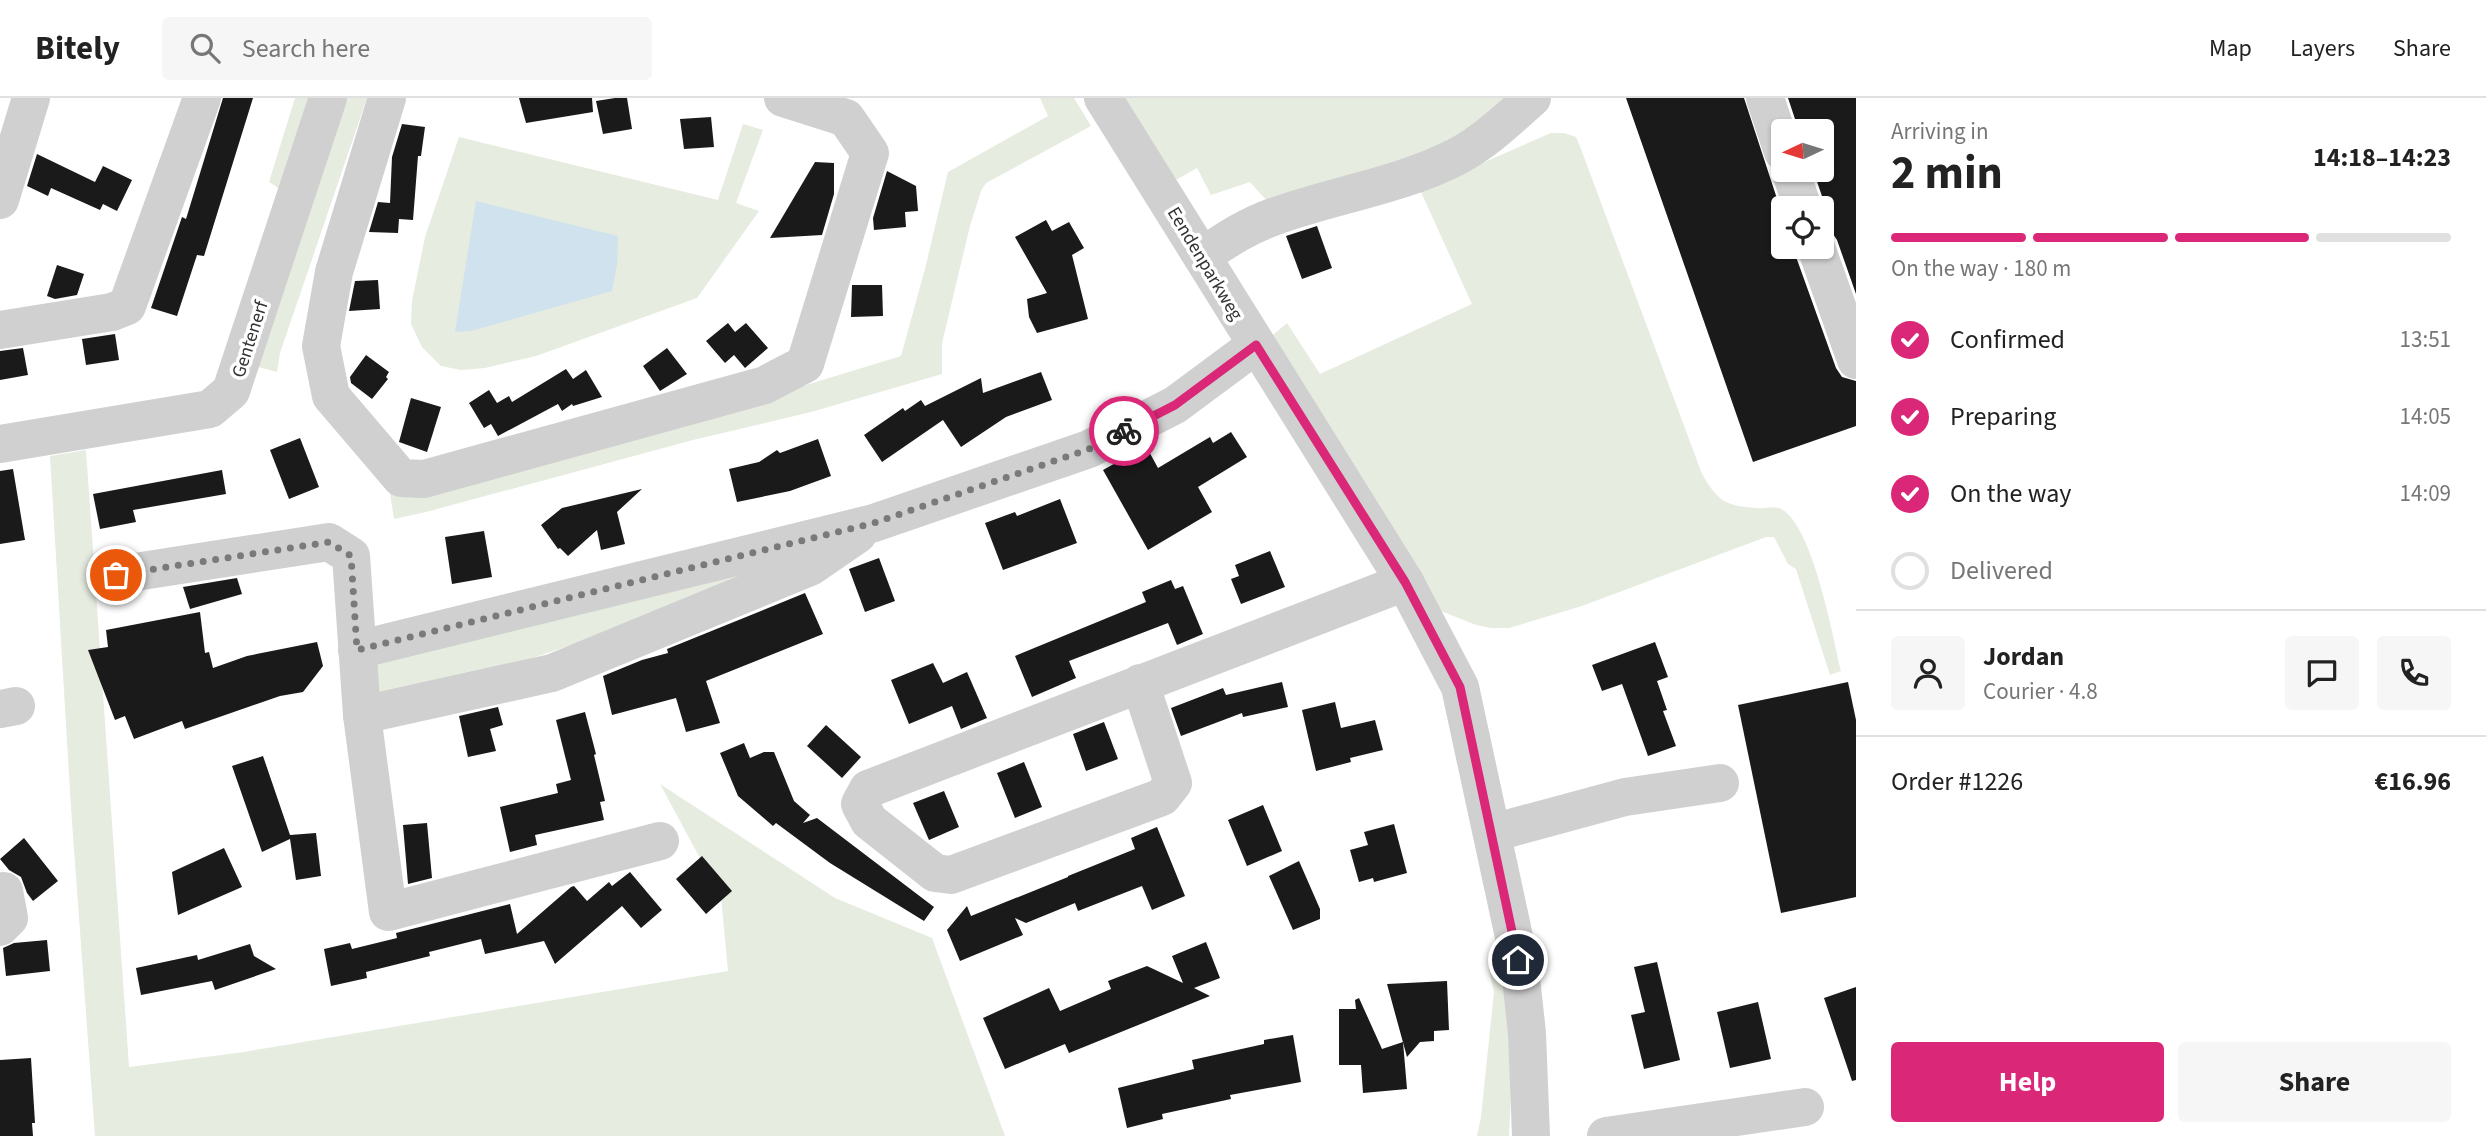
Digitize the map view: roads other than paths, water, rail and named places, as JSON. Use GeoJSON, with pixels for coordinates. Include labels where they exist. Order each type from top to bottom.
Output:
{"type":"FeatureCollection","features":[{"type":"Feature","properties":{"kind":"street"},"geometry":{"type":"LineString","coordinates":[[0,200],[31,98]]}},
{"type":"Feature","properties":{"kind":"street"},"geometry":{"type":"LineString","coordinates":[[0,330],[112,312],[127,306],[202,98]]}},
{"type":"Feature","properties":{"kind":"street","name":"Gentenerf"},"geometry":{"type":"LineString","coordinates":[[0,444],[210,408],[231,391],[327,98]]}},
{"type":"Feature","properties":{"kind":"street"},"geometry":{"type":"LineString","coordinates":[[387,98],[334,272],[321,346],[331,396],[401,478],[424,479],[765,385],[805,364],[870,153],[846,118],[794,99]]}},
{"type":"Feature","properties":{"kind":"street","name":"Eendenparkweg"},"geometry":{"type":"LineString","coordinates":[[1103,98],[1405,582],[1460,687],[1518,960],[1527,1033],[1531,1136]]}},
{"type":"Feature","properties":{"kind":"street"},"geometry":{"type":"LineString","coordinates":[[1202,256],[1245,229],[1273,217],[1420,173],[1456,157],[1487,138],[1532,98]]}},
{"type":"Feature","properties":{"kind":"street"},"geometry":{"type":"LineString","coordinates":[[1765,98],[1772,119]]}},
{"type":"Feature","properties":{"kind":"street"},"geometry":{"type":"LineString","coordinates":[[1820,259],[1856,360]]}},
{"type":"Feature","properties":{"kind":"street"},"geometry":{"type":"LineString","coordinates":[[357,650],[874,523],[1089,449],[1175,405],[1256,345]]}},
{"type":"Feature","properties":{"kind":"street"},"geometry":{"type":"LineString","coordinates":[[362,715],[552,673],[810,567],[874,523]]}},
{"type":"Feature","properties":{"kind":"street"},"geometry":{"type":"LineString","coordinates":[[116,575],[329,542],[351,556],[362,715],[388,912],[660,841]]}},
{"type":"Feature","properties":{"kind":"street"},"geometry":{"type":"LineString","coordinates":[[1140,683],[1173,783],[1162,797],[951,875],[935,873],[869,821],[860,804],[868,789],[1140,683],[1405,582]]}},
{"type":"Feature","properties":{"kind":"street"},"geometry":{"type":"LineString","coordinates":[[1492,833],[1625,797],[1720,783]]}},
{"type":"Feature","properties":{"kind":"street"},"geometry":{"type":"LineString","coordinates":[[1621,1135],[1745,1127],[1805,1107]]}},
{"type":"Feature","properties":{"kind":"water"},"geometry":{"type":"Polygon","coordinates":[[[476,201],[618,236],[617,265],[612,291],[471,331],[455,332],[476,201]]]}}]}
